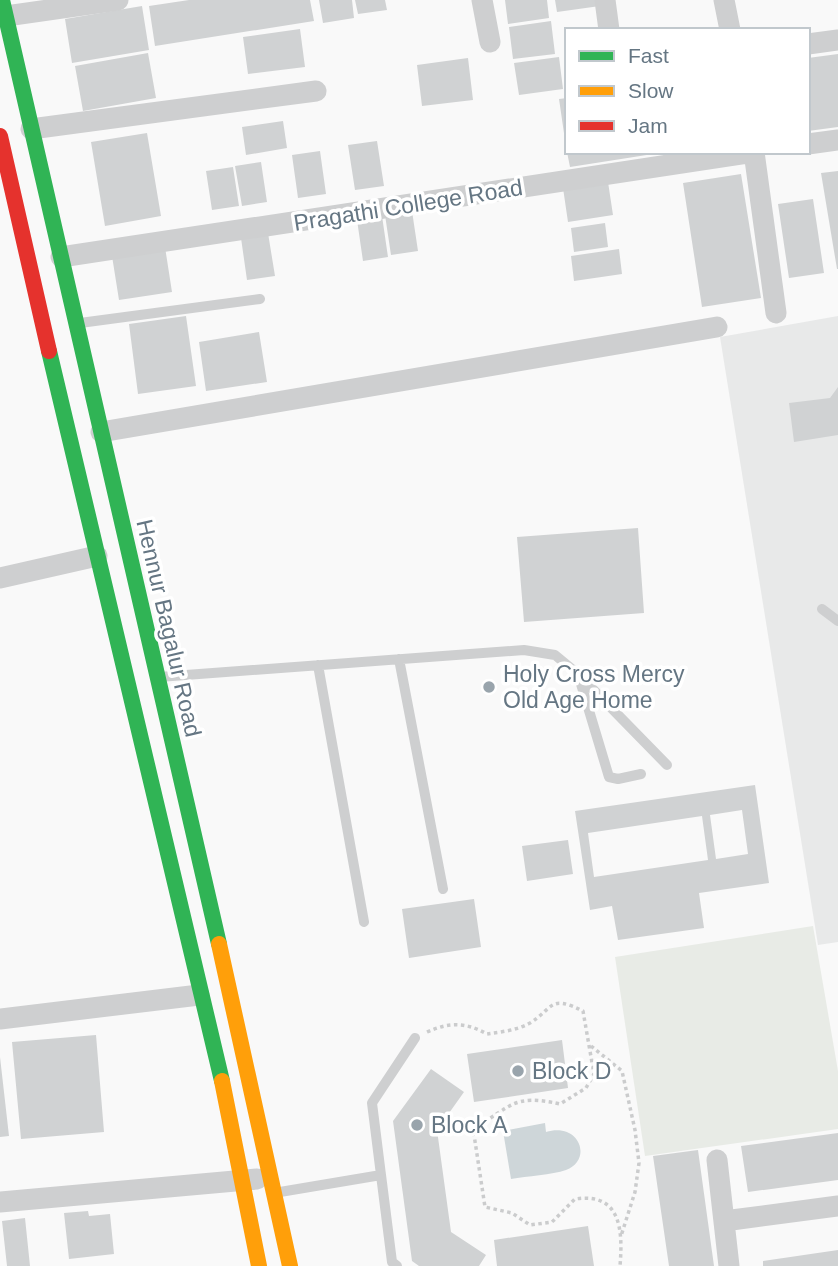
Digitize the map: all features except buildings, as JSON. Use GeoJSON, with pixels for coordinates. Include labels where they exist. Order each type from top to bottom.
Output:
{"type":"FeatureCollection","features":[{"type":"Feature","properties":{"kind":"main road","name":"Hennur Bagalur Road"},"geometry":{"type":"LineString","coordinates":[[4,8],[274,1185],[290,1266]]}},
{"type":"Feature","properties":{"kind":"main road"},"geometry":{"type":"LineString","coordinates":[[0,136],[97,556],[173,866],[199,995],[239,1153],[242,1181],[260,1266]]}},
{"type":"Feature","properties":{"kind":"street"},"geometry":{"type":"LineString","coordinates":[[4,8],[118,0]]}},
{"type":"Feature","properties":{"kind":"street"},"geometry":{"type":"LineString","coordinates":[[482,0],[489,42]]}},
{"type":"Feature","properties":{"kind":"street"},"geometry":{"type":"LineString","coordinates":[[605,0],[609,28]]}},
{"type":"Feature","properties":{"kind":"street"},"geometry":{"type":"LineString","coordinates":[[724,0],[730,28]]}},
{"type":"Feature","properties":{"kind":"street"},"geometry":{"type":"LineString","coordinates":[[810,44],[838,40]]}},
{"type":"Feature","properties":{"kind":"street"},"geometry":{"type":"LineString","coordinates":[[32,129],[316,91]]}},
{"type":"Feature","properties":{"kind":"street"},"geometry":{"type":"LineString","coordinates":[[810,144],[838,140]]}},
{"type":"Feature","properties":{"kind":"street","name":"Pragathi College Road"},"geometry":{"type":"LineString","coordinates":[[61,257],[741,154]]}},
{"type":"Feature","properties":{"kind":"street"},"geometry":{"type":"LineString","coordinates":[[754,154],[776,313]]}},
{"type":"Feature","properties":{"kind":"street"},"geometry":{"type":"LineString","coordinates":[[101,432],[717,327]]}},
{"type":"Feature","properties":{"kind":"street"},"geometry":{"type":"LineString","coordinates":[[0,578],[97,556]]}},
{"type":"Feature","properties":{"kind":"street"},"geometry":{"type":"LineString","coordinates":[[0,1019],[199,995]]}},
{"type":"Feature","properties":{"kind":"street"},"geometry":{"type":"LineString","coordinates":[[717,1160],[729,1266]]}},
{"type":"Feature","properties":{"kind":"street"},"geometry":{"type":"LineString","coordinates":[[0,1202],[242,1181],[274,1185]]}},
{"type":"Feature","properties":{"kind":"street"},"geometry":{"type":"LineString","coordinates":[[723,1220],[838,1206]]}},
{"type":"Feature","properties":{"kind":"lane"},"geometry":{"type":"LineString","coordinates":[[77,323],[260,299]]}},
{"type":"Feature","properties":{"kind":"lane"},"geometry":{"type":"LineString","coordinates":[[822,609],[838,621]]}},
{"type":"Feature","properties":{"kind":"lane"},"geometry":{"type":"LineString","coordinates":[[156,677],[524,650],[555,655],[578,674],[667,765]]}},
{"type":"Feature","properties":{"kind":"lane"},"geometry":{"type":"LineString","coordinates":[[399,659],[443,889]]}},
{"type":"Feature","properties":{"kind":"lane"},"geometry":{"type":"LineString","coordinates":[[318,665],[364,922]]}},
{"type":"Feature","properties":{"kind":"lane"},"geometry":{"type":"LineString","coordinates":[[578,674],[609,778],[641,775]]}},
{"type":"Feature","properties":{"kind":"lane"},"geometry":{"type":"LineString","coordinates":[[397,1266],[392,1262],[372,1103],[415,1038]]}},
{"type":"Feature","properties":{"kind":"lane"},"geometry":{"type":"LineString","coordinates":[[274,1185],[381,1175]]}},
{"type":"Feature","properties":{"kind":"path"},"geometry":{"type":"LineString","coordinates":[[415,1038],[444,1024],[471,1025],[487,1034],[510,1030],[531,1023],[545,1007],[566,1003],[583,1011],[594,1074],[586,1088],[560,1104],[535,1099],[508,1104],[499,1115],[473,1128],[485,1207],[512,1213],[530,1225],[552,1222],[575,1199],[601,1199],[612,1208],[621,1237]]}},
{"type":"Feature","properties":{"kind":"path"},"geometry":{"type":"LineString","coordinates":[[589,1044],[622,1071],[635,1130],[638,1173],[621,1237],[620,1266]]}},
{"type":"Feature","properties":{"kind":"shaded area"},"geometry":{"type":"Polygon","coordinates":[[[838,316],[838,942],[818,945],[720,337],[838,316]]]}},
{"type":"Feature","properties":{"kind":"shaded area"},"geometry":{"type":"Polygon","coordinates":[[[813,926],[838,1071],[838,1129],[645,1156],[615,957],[813,926]]]}},
{"type":"Feature","properties":{"kind":"shaded area"},"geometry":{"type":"Polygon","coordinates":[[[545,1123],[546,1132],[558,1130],[574,1137],[581,1151],[579,1158],[566,1170],[511,1179],[503,1131],[545,1123]]]}},
{"type":"Feature","properties":{"kind":"traffic: fast"},"geometry":{"type":"LineString","coordinates":[[2,0],[219,944]]}},
{"type":"Feature","properties":{"kind":"traffic: fast"},"geometry":{"type":"LineString","coordinates":[[49,351],[222,1081]]}},
{"type":"Feature","properties":{"kind":"traffic: slow"},"geometry":{"type":"LineString","coordinates":[[219,944],[290,1266]]}},
{"type":"Feature","properties":{"kind":"traffic: slow"},"geometry":{"type":"LineString","coordinates":[[222,1081],[259,1266]]}},
{"type":"Feature","properties":{"kind":"traffic: jam"},"geometry":{"type":"LineString","coordinates":[[0,136],[49,351]]}},
{"type":"Feature","properties":{"kind":"place","name":"Holy Cross Mercy Old Age Home"},"geometry":{"type":"Point","coordinates":[489,687]}},
{"type":"Feature","properties":{"kind":"place","name":"Block D"},"geometry":{"type":"Point","coordinates":[518,1071]}},
{"type":"Feature","properties":{"kind":"place","name":"Block A"},"geometry":{"type":"Point","coordinates":[417,1125]}}]}
